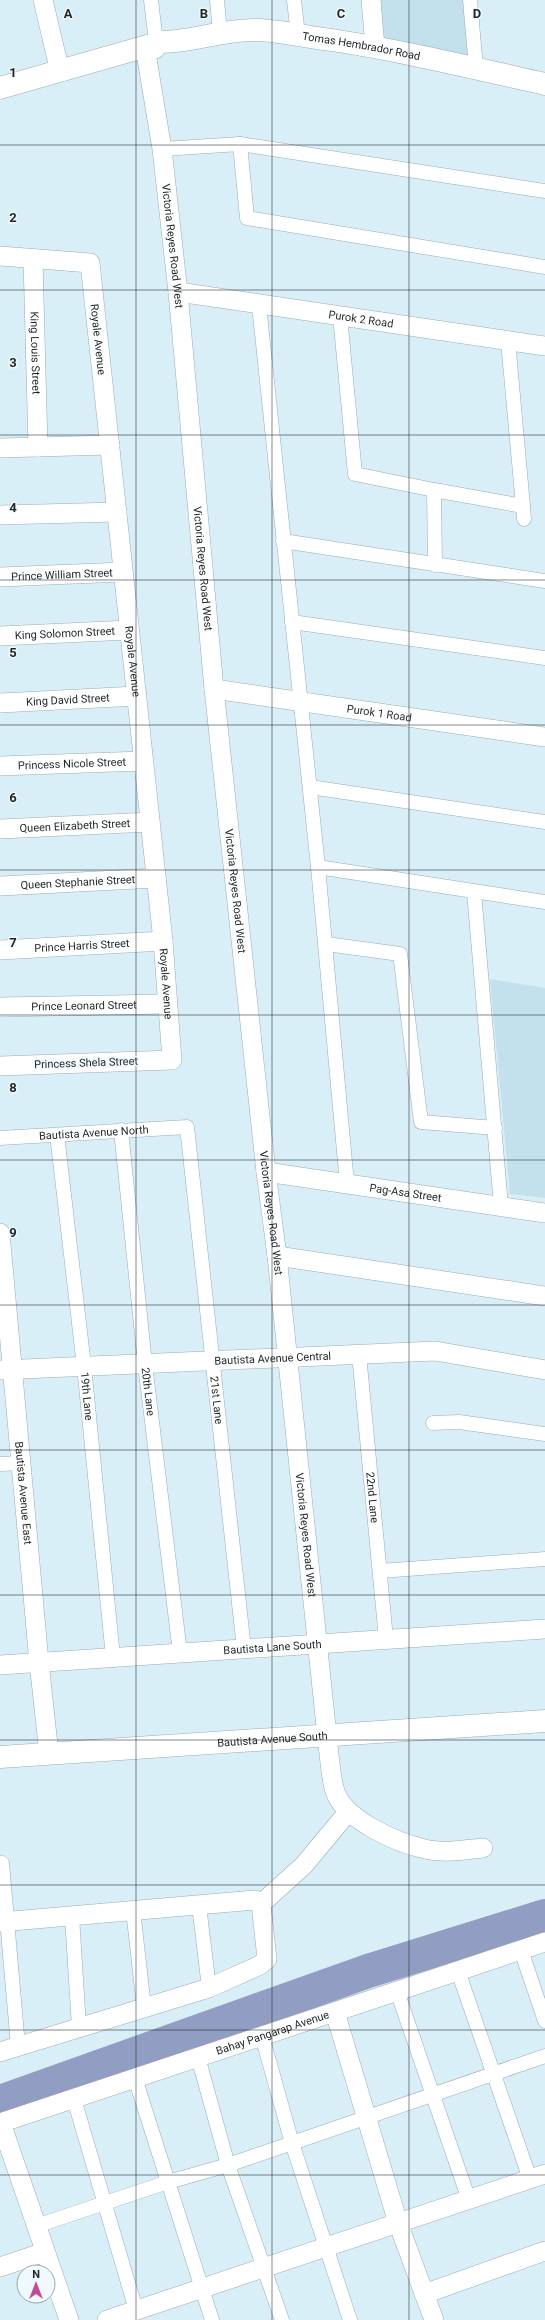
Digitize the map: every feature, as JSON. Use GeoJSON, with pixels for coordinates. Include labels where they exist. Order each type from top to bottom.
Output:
{"type":"FeatureCollection","features":[{"type":"Feature","properties":{"kind":"street"},"geometry":{"type":"LineString","coordinates":[[43,0],[60,72]]}},
{"type":"Feature","properties":{"kind":"street"},"geometry":{"type":"LineString","coordinates":[[151,0],[151,50]]}},
{"type":"Feature","properties":{"kind":"street"},"geometry":{"type":"LineString","coordinates":[[217,0],[220,33]]}},
{"type":"Feature","properties":{"kind":"street"},"geometry":{"type":"LineString","coordinates":[[294,0],[298,35]]}},
{"type":"Feature","properties":{"kind":"street"},"geometry":{"type":"LineString","coordinates":[[371,0],[376,47]]}},
{"type":"Feature","properties":{"kind":"street"},"geometry":{"type":"LineString","coordinates":[[470,0],[476,68]]}},
{"type":"Feature","properties":{"kind":"street","name":"Tomas Hembrador Road"},"geometry":{"type":"LineString","coordinates":[[0,101],[177,42],[220,33],[255,30],[376,47],[545,84]]}},
{"type":"Feature","properties":{"kind":"street","name":"Tomas Hembrador Road"},"geometry":{"type":"LineString","coordinates":[[0,88],[151,50]]}},
{"type":"Feature","properties":{"kind":"street","name":"Victoria Reyes Road West"},"geometry":{"type":"LineString","coordinates":[[151,50],[178,292],[214,689],[266,1172],[277,1256],[327,1736],[336,1795],[348,1812]]}},
{"type":"Feature","properties":{"kind":"street"},"geometry":{"type":"LineString","coordinates":[[162,149],[240,144],[545,191]]}},
{"type":"Feature","properties":{"kind":"street"},"geometry":{"type":"LineString","coordinates":[[240,144],[247,218],[545,267]]}},
{"type":"Feature","properties":{"kind":"street"},"geometry":{"type":"LineString","coordinates":[[0,256],[33,259]]}},
{"type":"Feature","properties":{"kind":"street","name":"Royale Avenue"},"geometry":{"type":"LineString","coordinates":[[33,259],[90,263],[163,941],[172,1060]]}},
{"type":"Feature","properties":{"kind":"street","name":"King Louis Street"},"geometry":{"type":"LineString","coordinates":[[33,259],[38,447]]}},
{"type":"Feature","properties":{"kind":"street","name":"Purok 2 Road"},"geometry":{"type":"LineString","coordinates":[[178,292],[545,346]]}},
{"type":"Feature","properties":{"kind":"street"},"geometry":{"type":"LineString","coordinates":[[259,305],[326,944],[347,1184]]}},
{"type":"Feature","properties":{"kind":"street"},"geometry":{"type":"LineString","coordinates":[[340,316],[354,474],[434,490],[523,513],[508,341]]}},
{"type":"Feature","properties":{"kind":"street"},"geometry":{"type":"LineString","coordinates":[[0,448],[110,445]]}},
{"type":"Feature","properties":{"kind":"street"},"geometry":{"type":"LineString","coordinates":[[434,490],[435,565]]}},
{"type":"Feature","properties":{"kind":"street"},"geometry":{"type":"LineString","coordinates":[[0,515],[117,512]]}},
{"type":"Feature","properties":{"kind":"street"},"geometry":{"type":"LineString","coordinates":[[283,541],[545,581]]}},
{"type":"Feature","properties":{"kind":"street","name":"Prince William Street"},"geometry":{"type":"LineString","coordinates":[[0,577],[123,572]]}},
{"type":"Feature","properties":{"kind":"street"},"geometry":{"type":"LineString","coordinates":[[292,622],[545,658]]}},
{"type":"Feature","properties":{"kind":"street","name":"King Solomon Street"},"geometry":{"type":"LineString","coordinates":[[0,636],[129,630]]}},
{"type":"Feature","properties":{"kind":"street","name":"Purok 1 Road"},"geometry":{"type":"LineString","coordinates":[[214,689],[545,737]]}},
{"type":"Feature","properties":{"kind":"street","name":"King David Street"},"geometry":{"type":"LineString","coordinates":[[0,703],[137,696]]}},
{"type":"Feature","properties":{"kind":"street","name":"Princess Nicole Street"},"geometry":{"type":"LineString","coordinates":[[0,766],[143,761]]}},
{"type":"Feature","properties":{"kind":"street"},"geometry":{"type":"LineString","coordinates":[[310,787],[545,822]]}},
{"type":"Feature","properties":{"kind":"street","name":"Queen Elizabeth Street"},"geometry":{"type":"LineString","coordinates":[[0,829],[150,822]]}},
{"type":"Feature","properties":{"kind":"street"},"geometry":{"type":"LineString","coordinates":[[318,867],[545,902]]}},
{"type":"Feature","properties":{"kind":"street","name":"Queen Stephanie Street"},"geometry":{"type":"LineString","coordinates":[[0,886],[156,878]]}},
{"type":"Feature","properties":{"kind":"street"},"geometry":{"type":"LineString","coordinates":[[474,892],[495,1128],[500,1206]]}},
{"type":"Feature","properties":{"kind":"street","name":"Prince Harris Street"},"geometry":{"type":"LineString","coordinates":[[0,950],[163,941]]}},
{"type":"Feature","properties":{"kind":"street"},"geometry":{"type":"LineString","coordinates":[[326,944],[400,954],[421,1122],[495,1128]]}},
{"type":"Feature","properties":{"kind":"street","name":"Prince Leonard Street"},"geometry":{"type":"LineString","coordinates":[[0,1007],[167,1004]]}},
{"type":"Feature","properties":{"kind":"street","name":"Princess Shela Street"},"geometry":{"type":"LineString","coordinates":[[0,1066],[172,1060]]}},
{"type":"Feature","properties":{"kind":"street","name":"Bautista Avenue North"},"geometry":{"type":"LineString","coordinates":[[0,1138],[187,1127]]}},
{"type":"Feature","properties":{"kind":"street","name":"21st Lane"},"geometry":{"type":"LineString","coordinates":[[187,1127],[244,1649]]}},
{"type":"Feature","properties":{"kind":"street","name":"20th Lane"},"geometry":{"type":"LineString","coordinates":[[122,1130],[145,1364],[180,1653]]}},
{"type":"Feature","properties":{"kind":"street","name":"19th Lane"},"geometry":{"type":"LineString","coordinates":[[57,1135],[84,1366],[113,1657]]}},
{"type":"Feature","properties":{"kind":"street","name":"Pag-Asa Street"},"geometry":{"type":"LineString","coordinates":[[266,1172],[545,1213]]}},
{"type":"Feature","properties":{"kind":"street","name":"Bautista Avenue East"},"geometry":{"type":"LineString","coordinates":[[0,1232],[7,1370],[22,1463],[39,1662],[49,1754]]}},
{"type":"Feature","properties":{"kind":"street"},"geometry":{"type":"LineString","coordinates":[[277,1256],[545,1296]]}},
{"type":"Feature","properties":{"kind":"street","name":"Bautista Avenue Central"},"geometry":{"type":"LineString","coordinates":[[7,1370],[434,1351],[545,1370]]}},
{"type":"Feature","properties":{"kind":"street","name":"22nd Lane"},"geometry":{"type":"LineString","coordinates":[[359,1354],[386,1639]]}},
{"type":"Feature","properties":{"kind":"street"},"geometry":{"type":"LineString","coordinates":[[433,1423],[459,1422],[545,1434]]}},
{"type":"Feature","properties":{"kind":"street"},"geometry":{"type":"LineString","coordinates":[[0,1464],[22,1463]]}},
{"type":"Feature","properties":{"kind":"street"},"geometry":{"type":"LineString","coordinates":[[380,1571],[545,1559]]}},
{"type":"Feature","properties":{"kind":"street","name":"Bautista Lane South"},"geometry":{"type":"LineString","coordinates":[[0,1665],[545,1629]]}},
{"type":"Feature","properties":{"kind":"street","name":"Bautista Avenue South"},"geometry":{"type":"LineString","coordinates":[[0,1757],[545,1721]]}},
{"type":"Feature","properties":{"kind":"street"},"geometry":{"type":"LineString","coordinates":[[261,1904],[304,1865],[348,1812],[397,1840],[422,1849],[454,1852],[483,1848]]}},
{"type":"Feature","properties":{"kind":"street"},"geometry":{"type":"LineString","coordinates":[[0,1864],[2,1863],[4,1922],[18,2046]]}},
{"type":"Feature","properties":{"kind":"street"},"geometry":{"type":"LineString","coordinates":[[4,1922],[255,1900],[261,1904]]}},
{"type":"Feature","properties":{"kind":"street"},"geometry":{"type":"LineString","coordinates":[[0,2052],[209,1988],[260,1965],[267,1959],[261,1904]]}},
{"type":"Feature","properties":{"kind":"street"},"geometry":{"type":"LineString","coordinates":[[199,1905],[209,1988]]}},
{"type":"Feature","properties":{"kind":"street"},"geometry":{"type":"LineString","coordinates":[[133,1910],[144,2007]]}},
{"type":"Feature","properties":{"kind":"street"},"geometry":{"type":"LineString","coordinates":[[72,1916],[79,2027]]}},
{"type":"Feature","properties":{"kind":"street","name":"Bahay Pangarap Avenue"},"geometry":{"type":"LineString","coordinates":[[0,2123],[545,1942]]}},
{"type":"Feature","properties":{"kind":"street"},"geometry":{"type":"LineString","coordinates":[[521,1950],[545,2021]]}},
{"type":"Feature","properties":{"kind":"street"},"geometry":{"type":"LineString","coordinates":[[107,2320],[138,2315],[202,2288],[538,2177],[494,2072],[458,1971]]}},
{"type":"Feature","properties":{"kind":"street"},"geometry":{"type":"LineString","coordinates":[[397,1991],[469,2200]]}},
{"type":"Feature","properties":{"kind":"street"},"geometry":{"type":"LineString","coordinates":[[335,2012],[398,2223],[434,2320]]}},
{"type":"Feature","properties":{"kind":"street"},"geometry":{"type":"LineString","coordinates":[[262,2036],[292,2143],[350,2320]]}},
{"type":"Feature","properties":{"kind":"street"},"geometry":{"type":"LineString","coordinates":[[36,2226],[168,2182],[228,2165],[432,2095],[494,2072],[545,2056]]}},
{"type":"Feature","properties":{"kind":"street"},"geometry":{"type":"LineString","coordinates":[[198,2057],[228,2165],[282,2320]]}},
{"type":"Feature","properties":{"kind":"street"},"geometry":{"type":"LineString","coordinates":[[135,2078],[212,2320]]}},
{"type":"Feature","properties":{"kind":"street"},"geometry":{"type":"LineString","coordinates":[[74,2099],[138,2315]]}},
{"type":"Feature","properties":{"kind":"street"},"geometry":{"type":"LineString","coordinates":[[0,2123],[69,2320]]}},
{"type":"Feature","properties":{"kind":"street"},"geometry":{"type":"LineString","coordinates":[[424,2294],[545,2251]]}},
{"type":"Feature","properties":{"kind":"street"},"geometry":{"type":"LineString","coordinates":[[0,2267],[45,2252]]}},
{"type":"Feature","properties":{"kind":"shaded area"},"geometry":{"type":"Polygon","coordinates":[[[375,0],[467,0],[471,58],[380,41],[375,0]]]}},
{"type":"Feature","properties":{"kind":"shaded area"},"geometry":{"type":"Polygon","coordinates":[[[490,979],[545,988],[545,1198],[510,1194],[490,979]]]}},
{"type":"Feature","properties":{"kind":"waterway"},"geometry":{"type":"LineString","coordinates":[[0,2102],[368,1971],[545,1916]]}}]}
